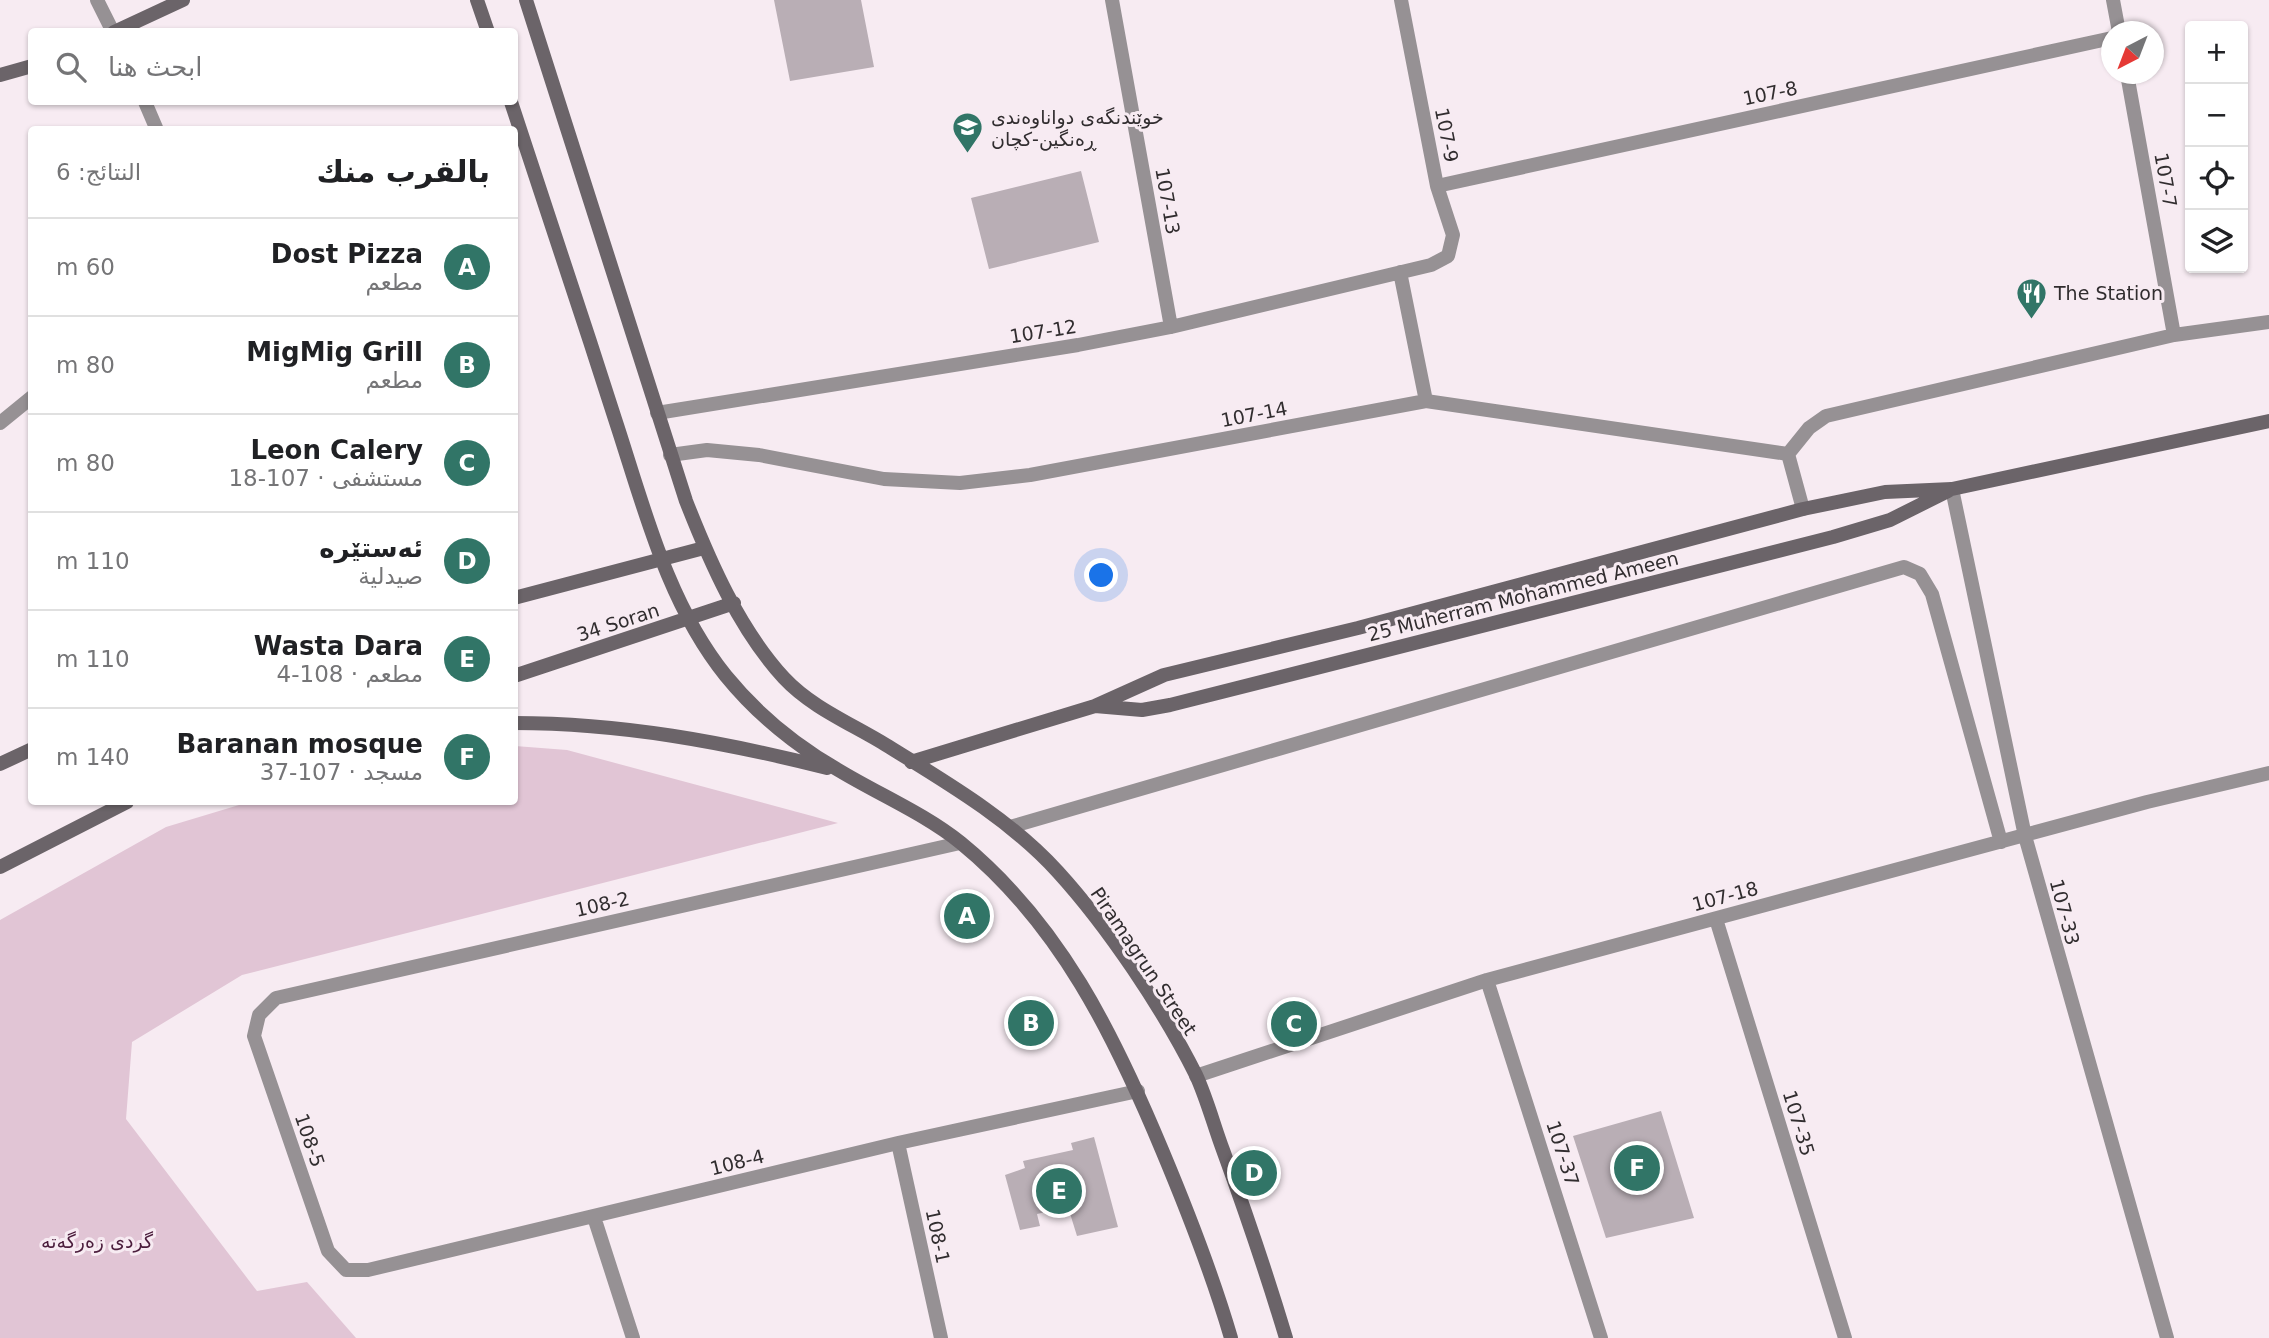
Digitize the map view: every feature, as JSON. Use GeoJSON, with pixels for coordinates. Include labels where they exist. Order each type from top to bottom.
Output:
{"type":"FeatureCollection","features":[{"type":"Feature","properties":{"kind":"main road"},"geometry":{"type":"LineString","coordinates":[[122,28],[183,0]]}},
{"type":"Feature","properties":{"kind":"main road"},"geometry":{"type":"LineString","coordinates":[[477,0],[487,28]]}},
{"type":"Feature","properties":{"kind":"main road","name":"Piramagrun Street"},"geometry":{"type":"LineString","coordinates":[[526,0],[670,454],[704,548],[734,603],[765,654],[785,679],[838,719],[911,762],[1010,827],[1058,872],[1101,926],[1161,1015],[1196,1076],[1261,1253],[1286,1338]]}},
{"type":"Feature","properties":{"kind":"main road"},"geometry":{"type":"LineString","coordinates":[[0,75],[28,67]]}},
{"type":"Feature","properties":{"kind":"main road"},"geometry":{"type":"LineString","coordinates":[[512,105],[661,558],[689,619],[727,678],[765,716],[838,770],[899,804],[960,843],[1037,918],[1069,963],[1116,1044],[1138,1091],[1210,1267],[1231,1338]]}},
{"type":"Feature","properties":{"kind":"main road","name":"25 Muherram Mohammed Ameen"},"geometry":{"type":"LineString","coordinates":[[911,762],[1095,706],[1164,675],[1358,628],[1802,509],[1885,492],[1952,489],[2269,421]]}},
{"type":"Feature","properties":{"kind":"main road","name":"25 Muherram Mohammed Ameen"},"geometry":{"type":"LineString","coordinates":[[1095,706],[1142,710],[1170,705],[1819,541],[1890,520],[1952,489]]}},
{"type":"Feature","properties":{"kind":"main road"},"geometry":{"type":"LineString","coordinates":[[518,597],[704,548]]}},
{"type":"Feature","properties":{"kind":"main road","name":"34 Soran"},"geometry":{"type":"LineString","coordinates":[[518,675],[734,603]]}},
{"type":"Feature","properties":{"kind":"main road"},"geometry":{"type":"LineString","coordinates":[[518,723],[647,731],[744,747],[838,770]]}},
{"type":"Feature","properties":{"kind":"main road"},"geometry":{"type":"LineString","coordinates":[[0,764],[28,751]]}},
{"type":"Feature","properties":{"kind":"main road"},"geometry":{"type":"LineString","coordinates":[[0,867],[121,805]]}},
{"type":"Feature","properties":{"kind":"street"},"geometry":{"type":"LineString","coordinates":[[97,0],[111,28]]}},
{"type":"Feature","properties":{"kind":"street","name":"107-13"},"geometry":{"type":"LineString","coordinates":[[1112,0],[1171,327]]}},
{"type":"Feature","properties":{"kind":"street","name":"107-9"},"geometry":{"type":"LineString","coordinates":[[1401,0],[1437,186],[1453,235],[1448,256],[1431,265]]}},
{"type":"Feature","properties":{"kind":"street"},"geometry":{"type":"LineString","coordinates":[[2113,0],[2117,21]]}},
{"type":"Feature","properties":{"kind":"street","name":"107-8"},"geometry":{"type":"LineString","coordinates":[[1437,186],[2101,39]]}},
{"type":"Feature","properties":{"kind":"street","name":"107-7"},"geometry":{"type":"LineString","coordinates":[[2129,84],[2174,335]]}},
{"type":"Feature","properties":{"kind":"street"},"geometry":{"type":"LineString","coordinates":[[146,105],[155,126]]}},
{"type":"Feature","properties":{"kind":"street","name":"107-12"},"geometry":{"type":"LineString","coordinates":[[657,413],[1171,327],[1431,265]]}},
{"type":"Feature","properties":{"kind":"street"},"geometry":{"type":"LineString","coordinates":[[1400,272],[1426,401]]}},
{"type":"Feature","properties":{"kind":"street"},"geometry":{"type":"LineString","coordinates":[[1802,509],[1788,454],[1809,428],[1826,416],[2174,335],[2269,322]]}},
{"type":"Feature","properties":{"kind":"street"},"geometry":{"type":"LineString","coordinates":[[0,423],[28,400]]}},
{"type":"Feature","properties":{"kind":"street","name":"107-14"},"geometry":{"type":"LineString","coordinates":[[670,454],[706,450],[759,455],[884,479],[960,483],[1030,475],[1426,401],[1788,454]]}},
{"type":"Feature","properties":{"kind":"street","name":"107-33"},"geometry":{"type":"LineString","coordinates":[[1952,489],[2025,836],[2166,1338]]}},
{"type":"Feature","properties":{"kind":"street"},"geometry":{"type":"LineString","coordinates":[[1010,827],[1904,567],[1920,574],[1931,594],[2001,842]]}},
{"type":"Feature","properties":{"kind":"street","name":"107-18"},"geometry":{"type":"LineString","coordinates":[[1196,1076],[1487,980],[2269,773]]}},
{"type":"Feature","properties":{"kind":"street","name":"108-2"},"geometry":{"type":"LineString","coordinates":[[259,1015],[276,998],[960,843]]}},
{"type":"Feature","properties":{"kind":"street","name":"107-35"},"geometry":{"type":"LineString","coordinates":[[1716,919],[1845,1338]]}},
{"type":"Feature","properties":{"kind":"street","name":"107-37"},"geometry":{"type":"LineString","coordinates":[[1487,980],[1601,1338]]}},
{"type":"Feature","properties":{"kind":"street","name":"108-5"},"geometry":{"type":"LineString","coordinates":[[259,1015],[254,1036],[328,1251],[346,1270]]}},
{"type":"Feature","properties":{"kind":"street","name":"108-4"},"geometry":{"type":"LineString","coordinates":[[346,1270],[368,1270],[898,1143],[1138,1091]]}},
{"type":"Feature","properties":{"kind":"street","name":"108-1"},"geometry":{"type":"LineString","coordinates":[[898,1143],[941,1338]]}},
{"type":"Feature","properties":{"kind":"street"},"geometry":{"type":"LineString","coordinates":[[594,1217],[633,1338]]}},
{"type":"Feature","properties":{"kind":"green space","name":"گردی زەرگەتە"},"geometry":{"type":"Polygon","coordinates":[[[518,746],[567,750],[838,823],[242,975],[132,1042],[126,1119],[257,1291],[307,1282],[356,1338],[0,1338],[0,920],[166,827],[239,805],[518,805],[518,746]]]}},
{"type":"Feature","properties":{"kind":"building"},"geometry":{"type":"Polygon","coordinates":[[[774,0],[861,0],[874,67],[790,81],[774,0]]]}},
{"type":"Feature","properties":{"kind":"building"},"geometry":{"type":"Polygon","coordinates":[[[1081,171],[1099,242],[989,269],[971,198],[1081,171]]]}},
{"type":"Feature","properties":{"kind":"building"},"geometry":{"type":"Polygon","coordinates":[[[1661,1111],[1694,1218],[1606,1238],[1573,1136],[1661,1111]]]}},
{"type":"Feature","properties":{"kind":"building"},"geometry":{"type":"Polygon","coordinates":[[[1094,1137],[1118,1227],[1077,1236],[1068,1207],[1037,1214],[1040,1226],[1020,1230],[1005,1175],[1025,1168],[1023,1161],[1073,1150],[1071,1143],[1094,1137]]]}},
{"type":"Feature","properties":{"kind":"place","name":"خوێندنگەی دواناوەندی ڕەنگین-کچان"},"geometry":{"type":"Point","coordinates":[968,155]}},
{"type":"Feature","properties":{"kind":"place","name":"The Station"},"geometry":{"type":"Point","coordinates":[2031,320]}},
{"type":"Feature","properties":{"kind":"place","name":"Dost Pizza"},"geometry":{"type":"Point","coordinates":[967,916]}},
{"type":"Feature","properties":{"kind":"place","name":"MigMig Grill"},"geometry":{"type":"Point","coordinates":[1031,1023]}},
{"type":"Feature","properties":{"kind":"place","name":"Leon Calery"},"geometry":{"type":"Point","coordinates":[1294,1024]}},
{"type":"Feature","properties":{"kind":"place","name":"Baranan mosque"},"geometry":{"type":"Point","coordinates":[1637,1168]}},
{"type":"Feature","properties":{"kind":"place","name":"ئەستێرە"},"geometry":{"type":"Point","coordinates":[1254,1173]}},
{"type":"Feature","properties":{"kind":"place","name":"Wasta Dara"},"geometry":{"type":"Point","coordinates":[1059,1191]}}]}
